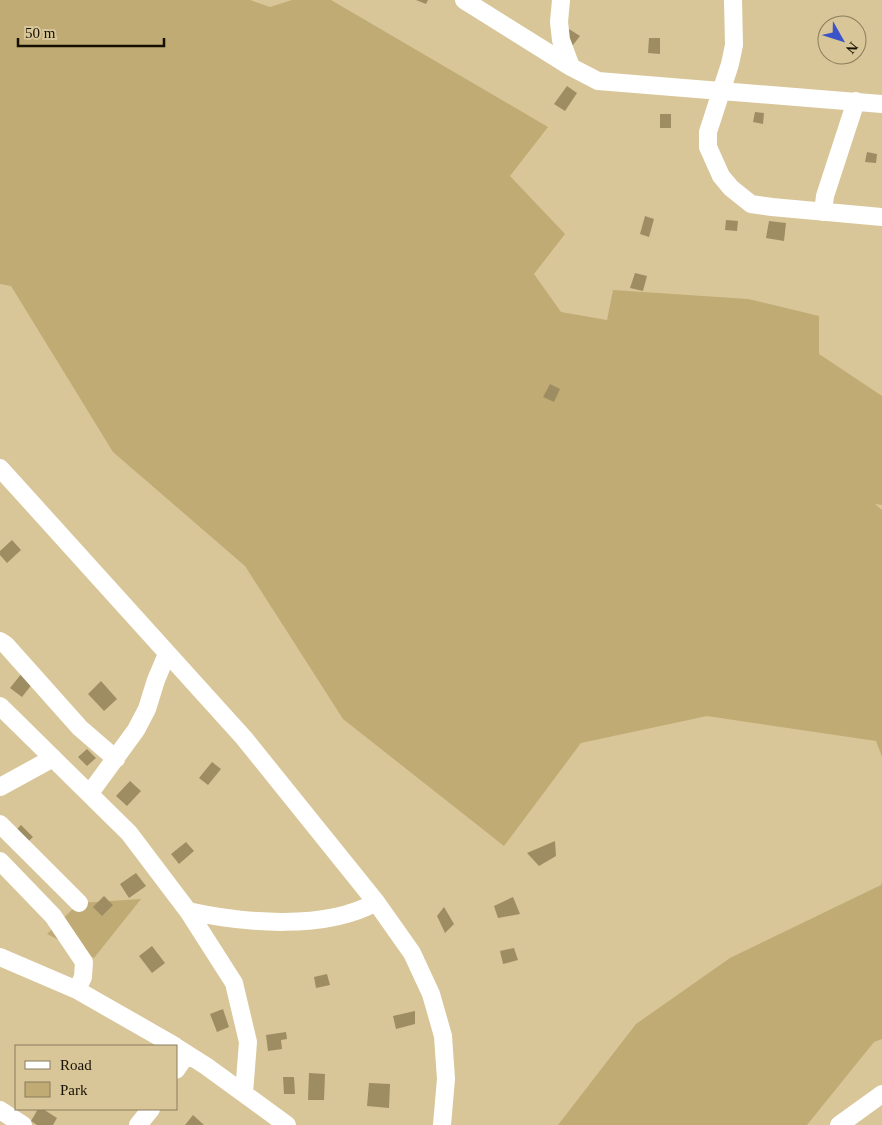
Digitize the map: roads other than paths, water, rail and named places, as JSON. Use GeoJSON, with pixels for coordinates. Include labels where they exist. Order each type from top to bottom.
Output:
{"type":"FeatureCollection","features":[{"type":"Feature","properties":{"kind":"street"},"geometry":{"type":"LineString","coordinates":[[464,0],[570,67],[598,81],[882,104]]}},
{"type":"Feature","properties":{"kind":"street"},"geometry":{"type":"LineString","coordinates":[[561,0],[559,22],[561,40],[570,67]]}},
{"type":"Feature","properties":{"kind":"street"},"geometry":{"type":"LineString","coordinates":[[733,0],[734,44],[730,64],[708,132],[708,147],[721,176],[731,188],[752,204],[882,217]]}},
{"type":"Feature","properties":{"kind":"street"},"geometry":{"type":"LineString","coordinates":[[823,212],[825,196],[856,101]]}},
{"type":"Feature","properties":{"kind":"street"},"geometry":{"type":"LineString","coordinates":[[0,468],[244,738],[376,902],[412,952],[432,994],[443,1036],[446,1079],[442,1125]]}},
{"type":"Feature","properties":{"kind":"street"},"geometry":{"type":"LineString","coordinates":[[0,641],[6,645],[80,728],[116,760]]}},
{"type":"Feature","properties":{"kind":"street"},"geometry":{"type":"LineString","coordinates":[[90,793],[116,760],[136,730],[147,709],[167,654]]}},
{"type":"Feature","properties":{"kind":"street"},"geometry":{"type":"LineString","coordinates":[[0,706],[129,833],[188,912],[234,983],[248,1042],[244,1093]]}},
{"type":"Feature","properties":{"kind":"street"},"geometry":{"type":"LineString","coordinates":[[0,787],[53,758]]}},
{"type":"Feature","properties":{"kind":"street"},"geometry":{"type":"LineString","coordinates":[[0,824],[79,903]]}},
{"type":"Feature","properties":{"kind":"street"},"geometry":{"type":"LineString","coordinates":[[0,861],[53,916],[84,962],[83,977],[77,990]]}},
{"type":"Feature","properties":{"kind":"street"},"geometry":{"type":"LineString","coordinates":[[188,912],[234,920],[286,922],[340,916],[362,910],[376,902]]}},
{"type":"Feature","properties":{"kind":"street"},"geometry":{"type":"LineString","coordinates":[[0,957],[77,990],[172,1045]]}},
{"type":"Feature","properties":{"kind":"street"},"geometry":{"type":"LineString","coordinates":[[179,1049],[244,1093],[285,1125]]}},
{"type":"Feature","properties":{"kind":"street"},"geometry":{"type":"LineString","coordinates":[[839,1125],[882,1094]]}},
{"type":"Feature","properties":{"kind":"street"},"geometry":{"type":"LineString","coordinates":[[0,1110],[23,1125]]}},
{"type":"Feature","properties":{"kind":"street"},"geometry":{"type":"LineString","coordinates":[[138,1125],[150,1110]]}}]}
